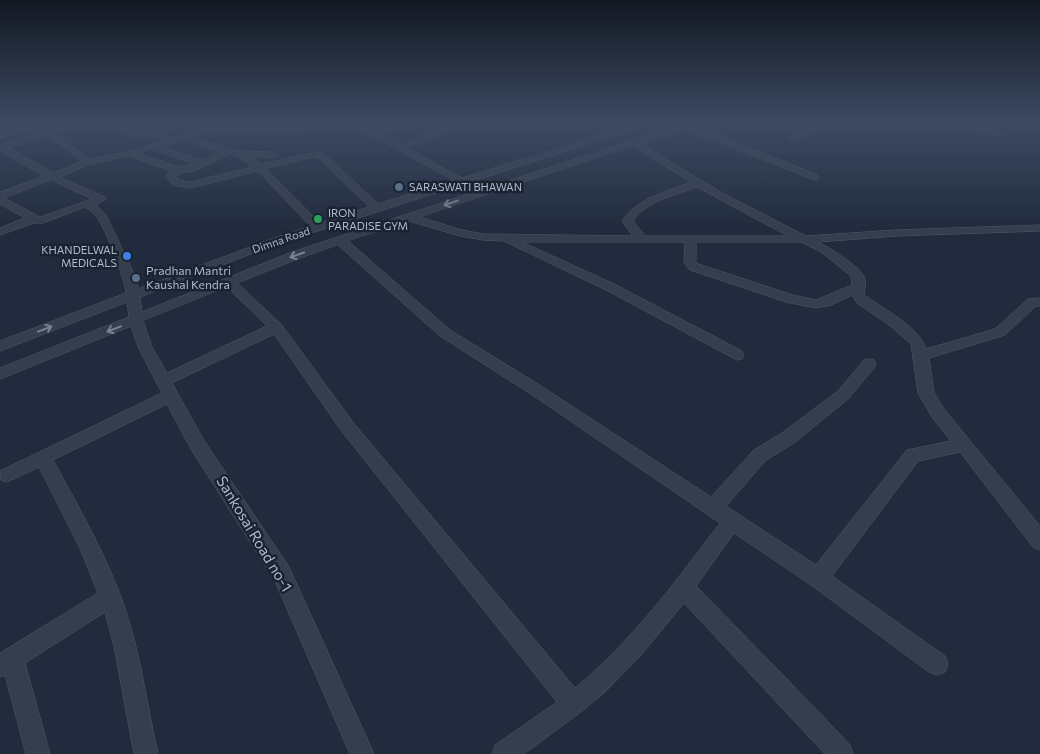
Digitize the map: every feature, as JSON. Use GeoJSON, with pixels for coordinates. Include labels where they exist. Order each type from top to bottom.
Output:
{"type":"FeatureCollection","features":[{"type":"Feature","properties":{"kind":"street"},"geometry":{"type":"LineString","coordinates":[[0,232],[33,220],[46,220],[101,199],[51,176],[17,157]]}},
{"type":"Feature","properties":{"kind":"street"},"geometry":{"type":"LineString","coordinates":[[85,157],[88,161],[86,163]]}},
{"type":"Feature","properties":{"kind":"street"},"geometry":{"type":"LineString","coordinates":[[0,196],[86,163],[113,157]]}},
{"type":"Feature","properties":{"kind":"street"},"geometry":{"type":"LineString","coordinates":[[138,157],[178,170],[190,169],[218,157]]}},
{"type":"Feature","properties":{"kind":"street"},"geometry":{"type":"LineString","coordinates":[[185,157],[202,163]]}},
{"type":"Feature","properties":{"kind":"street"},"geometry":{"type":"LineString","coordinates":[[241,157],[260,168],[317,227]]}},
{"type":"Feature","properties":{"kind":"street"},"geometry":{"type":"LineString","coordinates":[[178,170],[170,176],[177,183],[190,185],[301,157]]}},
{"type":"Feature","properties":{"kind":"street"},"geometry":{"type":"LineString","coordinates":[[321,157],[376,208]]}},
{"type":"Feature","properties":{"kind":"street"},"geometry":{"type":"LineString","coordinates":[[418,157],[486,191]]}},
{"type":"Feature","properties":{"kind":"street","name":"Dimna Road"},"geometry":{"type":"LineString","coordinates":[[0,346],[134,294],[317,227],[538,157]]}},
{"type":"Feature","properties":{"kind":"street"},"geometry":{"type":"LineString","coordinates":[[0,374],[296,255],[593,157]]}},
{"type":"Feature","properties":{"kind":"street"},"geometry":{"type":"LineString","coordinates":[[657,157],[746,210],[805,239],[849,268],[859,280],[858,295],[862,300],[914,338],[919,346],[921,355],[926,393],[938,413],[1040,541]]}},
{"type":"Feature","properties":{"kind":"street"},"geometry":{"type":"LineString","coordinates":[[769,157],[815,177]]}},
{"type":"Feature","properties":{"kind":"street"},"geometry":{"type":"LineString","coordinates":[[642,239],[627,221],[629,216],[642,207],[698,182]]}},
{"type":"Feature","properties":{"kind":"street"},"geometry":{"type":"LineString","coordinates":[[0,200],[33,220]]}},
{"type":"Feature","properties":{"kind":"street","name":"Sankosai Road no-1"},"geometry":{"type":"LineString","coordinates":[[88,204],[101,215],[131,280],[136,320],[145,347],[197,444],[282,574],[362,754]]}},
{"type":"Feature","properties":{"kind":"street"},"geometry":{"type":"LineString","coordinates":[[410,218],[460,233],[504,238],[805,239],[896,233],[1040,228]]}},
{"type":"Feature","properties":{"kind":"street"},"geometry":{"type":"LineString","coordinates":[[504,238],[610,287],[738,355]]}},
{"type":"Feature","properties":{"kind":"street"},"geometry":{"type":"LineString","coordinates":[[691,239],[690,263],[694,267],[791,299],[816,304],[826,302],[859,286]]}},
{"type":"Feature","properties":{"kind":"street"},"geometry":{"type":"LineString","coordinates":[[341,241],[446,333],[536,390],[818,578],[937,664]]}},
{"type":"Feature","properties":{"kind":"street"},"geometry":{"type":"LineString","coordinates":[[229,282],[276,327],[346,425],[573,703]]}},
{"type":"Feature","properties":{"kind":"street"},"geometry":{"type":"LineString","coordinates":[[921,355],[1000,332],[1033,302],[1040,302]]}},
{"type":"Feature","properties":{"kind":"street"},"geometry":{"type":"LineString","coordinates":[[7,475],[43,458],[276,327]]}},
{"type":"Feature","properties":{"kind":"street"},"geometry":{"type":"LineString","coordinates":[[714,508],[760,455],[788,438],[844,395],[869,364]]}},
{"type":"Feature","properties":{"kind":"street"},"geometry":{"type":"LineString","coordinates":[[818,578],[913,455],[963,445]]}},
{"type":"Feature","properties":{"kind":"street"},"geometry":{"type":"LineString","coordinates":[[43,458],[77,523],[121,631],[146,754]]}},
{"type":"Feature","properties":{"kind":"street"},"geometry":{"type":"LineString","coordinates":[[504,754],[596,685],[659,619],[732,521]]}},
{"type":"Feature","properties":{"kind":"street"},"geometry":{"type":"LineString","coordinates":[[683,587],[841,754]]}},
{"type":"Feature","properties":{"kind":"street"},"geometry":{"type":"LineString","coordinates":[[38,754],[6,662],[109,598]]}},
{"type":"Feature","properties":{"kind":"place","name":"SARASWATI BHAWAN"},"geometry":{"type":"Point","coordinates":[399,187]}},
{"type":"Feature","properties":{"kind":"place","name":"IRON PARADISE GYM"},"geometry":{"type":"Point","coordinates":[318,219]}},
{"type":"Feature","properties":{"kind":"place","name":"KHANDELWAL MEDICALS"},"geometry":{"type":"Point","coordinates":[127,256]}},
{"type":"Feature","properties":{"kind":"place","name":"Pradhan Mantri Kaushal Kendra"},"geometry":{"type":"Point","coordinates":[136,278]}}]}
